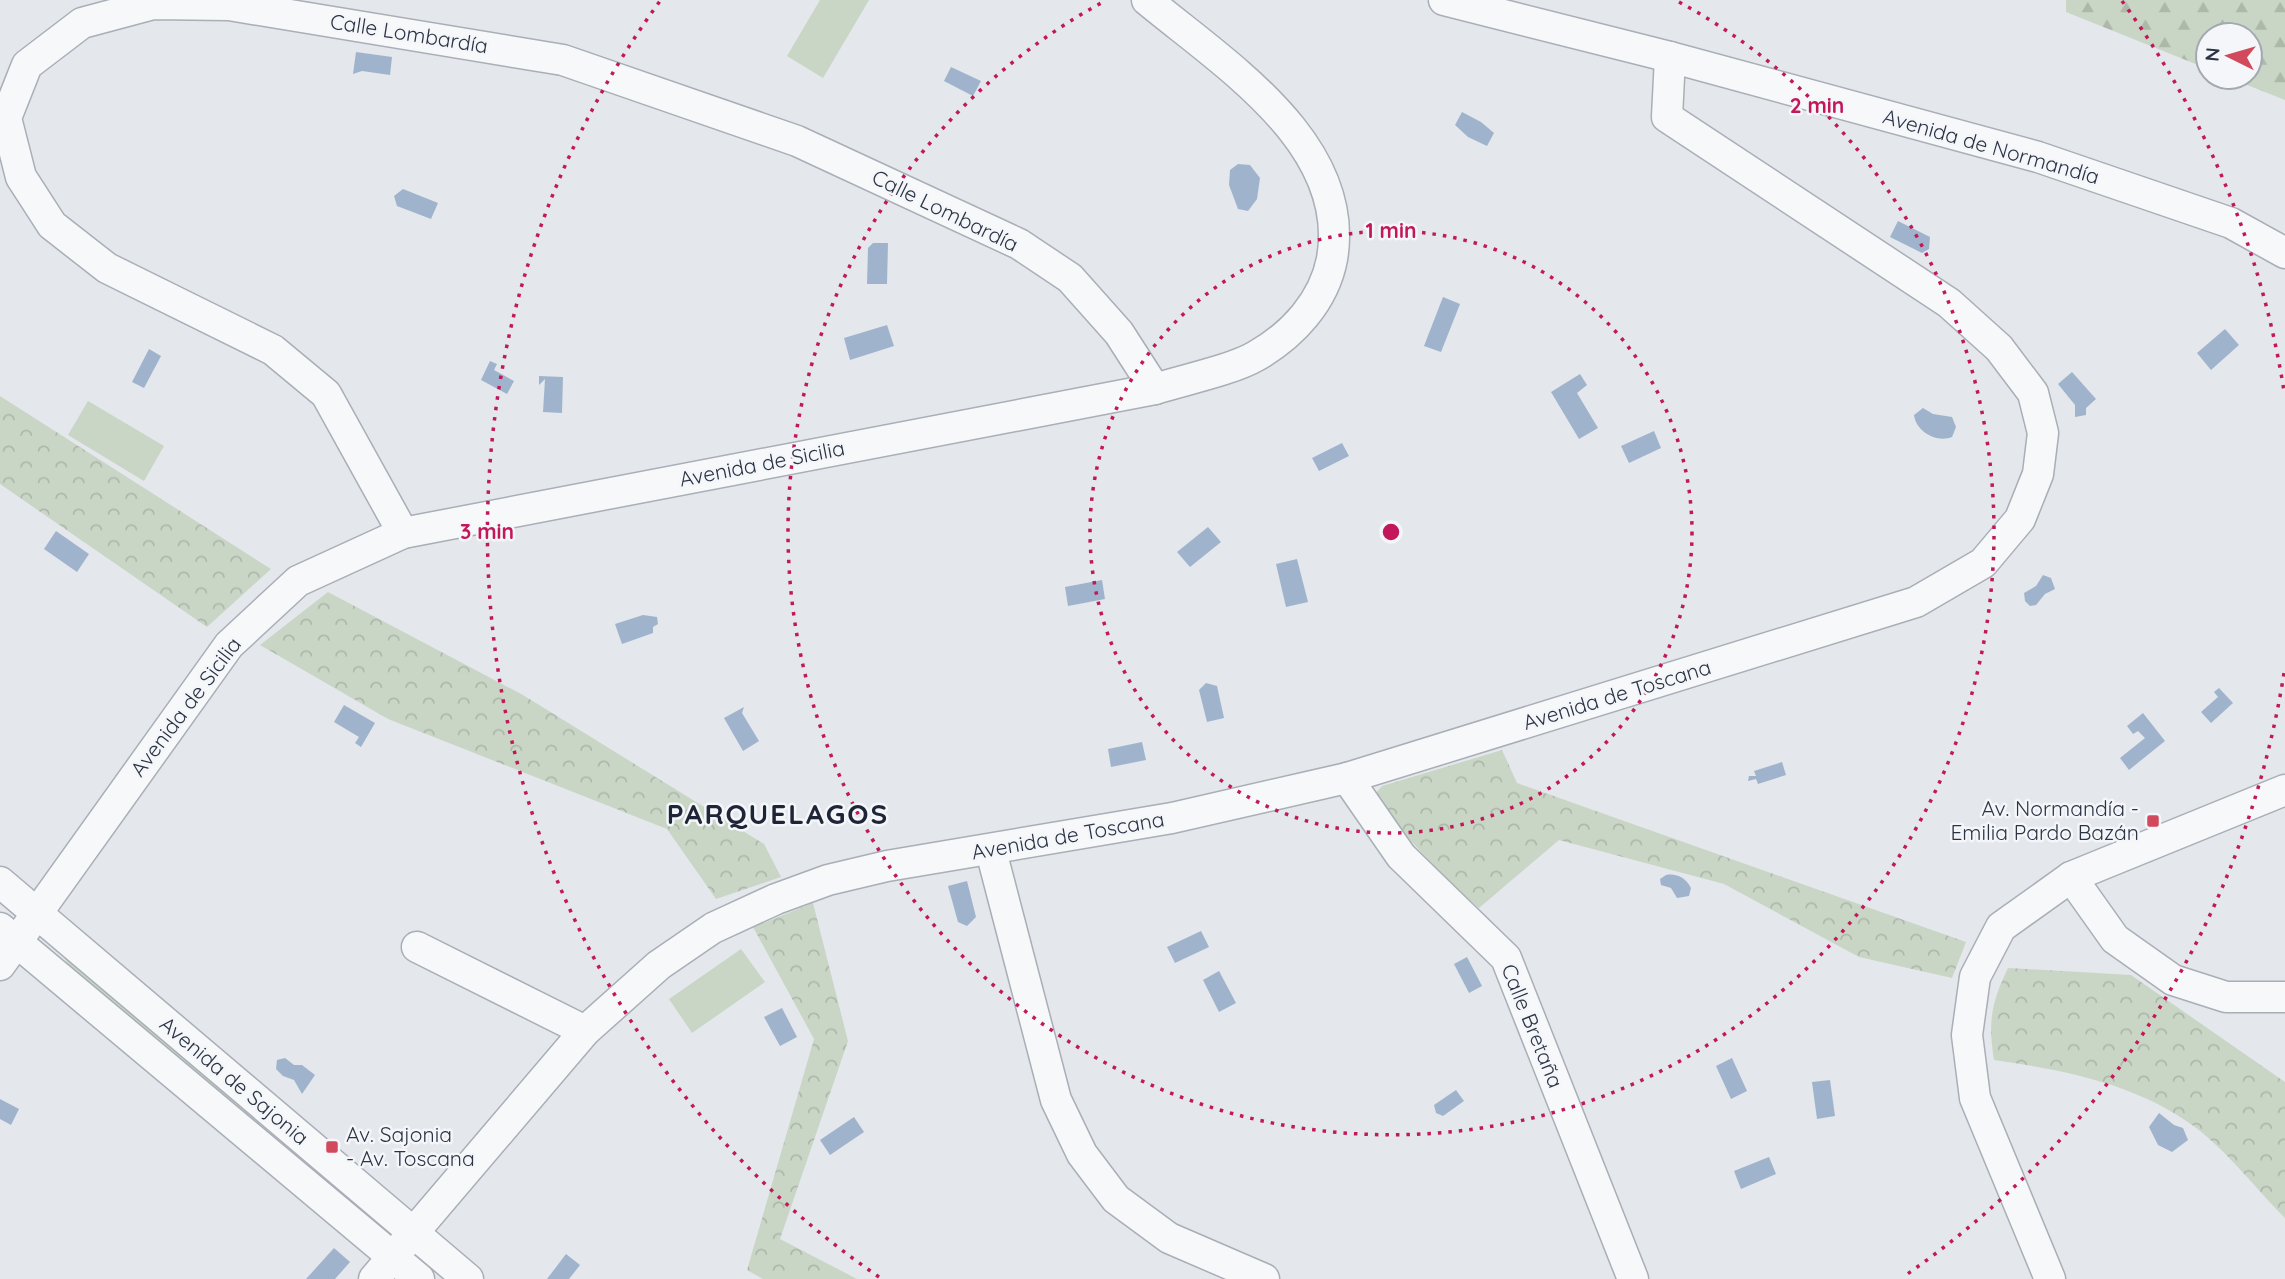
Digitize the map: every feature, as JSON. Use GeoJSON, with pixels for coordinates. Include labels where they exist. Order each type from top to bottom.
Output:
{"type":"FeatureCollection","features":[{"type":"Feature","properties":{"kind":"street","name":"Avenida de Sicilia"},"geometry":{"type":"LineString","coordinates":[[5,945],[37,913],[229,645],[298,581],[403,533],[1155,389],[1255,358],[1298,326],[1327,282],[1336,236],[1326,185],[1308,148],[1259,94],[1147,0]]}},
{"type":"Feature","properties":{"kind":"street","name":"Avenida de Normandía"},"geometry":{"type":"LineString","coordinates":[[1444,0],[1670,57],[2038,157],[2231,223],[2285,253]]}},
{"type":"Feature","properties":{"kind":"street","name":"Calle Lombardía"},"geometry":{"type":"LineString","coordinates":[[403,533],[327,394],[273,350],[107,268],[52,225],[20,177],[6,118],[26,65],[82,23],[153,4],[229,5],[563,60],[797,141],[1019,244],[1070,278],[1119,333],[1155,389]]}},
{"type":"Feature","properties":{"kind":"street","name":"Avenida de Toscana"},"geometry":{"type":"LineString","coordinates":[[383,1268],[585,1031],[659,965],[713,928],[776,899],[828,880],[887,866],[990,851],[1172,818],[1347,778],[1916,602],[1983,563],[2020,519],[2038,474],[2043,433],[2034,393],[1999,348],[1949,303],[1667,117],[1670,57]]}},
{"type":"Feature","properties":{"kind":"street","name":"Calle Bretaña"},"geometry":{"type":"LineString","coordinates":[[1347,778],[1401,856],[1506,958],[1633,1279]]}},
{"type":"Feature","properties":{"kind":"street"},"geometry":{"type":"LineString","coordinates":[[2050,1279],[1975,1098],[1967,1035],[1975,977],[2001,927],[2071,877],[2285,790]]}},
{"type":"Feature","properties":{"kind":"street"},"geometry":{"type":"LineString","coordinates":[[990,851],[1056,1100],[1082,1154],[1116,1199],[1169,1238],[1264,1279]]}},
{"type":"Feature","properties":{"kind":"street"},"geometry":{"type":"LineString","coordinates":[[2071,877],[2115,939],[2173,980],[2226,997],[2285,997]]}},
{"type":"Feature","properties":{"kind":"street","name":"Avenida de Sajonia"},"geometry":{"type":"LineString","coordinates":[[0,882],[468,1279]]}},
{"type":"Feature","properties":{"kind":"street","name":"Avenida de Sajonia"},"geometry":{"type":"LineString","coordinates":[[5,945],[383,1268],[419,1279]]}},
{"type":"Feature","properties":{"kind":"street"},"geometry":{"type":"LineString","coordinates":[[417,947],[585,1031]]}},
{"type":"Feature","properties":{"kind":"green space"},"geometry":{"type":"Polygon","coordinates":[[[820,0],[869,0],[823,78],[787,56],[820,0]]]}},
{"type":"Feature","properties":{"kind":"green space"},"geometry":{"type":"Polygon","coordinates":[[[2066,0],[2285,0],[2285,100],[2262,91],[2264,21],[2194,21],[2194,63],[2066,12],[2066,0]]]}},
{"type":"Feature","properties":{"kind":"green space"},"geometry":{"type":"Polygon","coordinates":[[[0,396],[271,569],[207,627],[0,484],[0,396]]]}},
{"type":"Feature","properties":{"kind":"green space"},"geometry":{"type":"Polygon","coordinates":[[[88,401],[164,446],[144,481],[68,435],[88,401]]]}},
{"type":"Feature","properties":{"kind":"green space"},"geometry":{"type":"Polygon","coordinates":[[[328,592],[523,695],[764,844],[781,877],[716,899],[667,829],[388,719],[260,645],[328,592]]]}},
{"type":"Feature","properties":{"kind":"green space"},"geometry":{"type":"Polygon","coordinates":[[[1502,750],[1517,783],[1966,942],[1952,978],[1859,957],[1724,884],[1559,840],[1479,908],[1413,844],[1377,801],[1375,794],[1382,786],[1502,750]]]}},
{"type":"Feature","properties":{"kind":"green space"},"geometry":{"type":"Polygon","coordinates":[[[813,903],[848,1041],[780,1239],[857,1279],[763,1279],[747,1270],[814,1039],[753,927],[813,903]]]}},
{"type":"Feature","properties":{"kind":"green space"},"geometry":{"type":"Polygon","coordinates":[[[741,949],[765,982],[692,1033],[669,999],[741,949]]]}},
{"type":"Feature","properties":{"kind":"green space"},"geometry":{"type":"Polygon","coordinates":[[[62,955],[377,1220],[378,1224],[374,1225],[70,966],[62,955]]]}},
{"type":"Feature","properties":{"kind":"green space"},"geometry":{"type":"Polygon","coordinates":[[[2008,968],[2131,975],[2285,1082],[2285,1218],[2219,1148],[2173,1112],[2099,1081],[1994,1060],[1992,1013],[2008,968]]]}},
{"type":"Feature","properties":{"kind":"water"},"geometry":{"type":"Polygon","coordinates":[[[356,52],[392,57],[390,75],[362,71],[353,74],[356,52]]]}},
{"type":"Feature","properties":{"kind":"water"},"geometry":{"type":"Polygon","coordinates":[[[951,67],[981,81],[973,96],[944,81],[951,67]]]}},
{"type":"Feature","properties":{"kind":"water"},"geometry":{"type":"Polygon","coordinates":[[[1462,112],[1494,133],[1487,146],[1468,137],[1455,125],[1462,112]]]}},
{"type":"Feature","properties":{"kind":"water"},"geometry":{"type":"Polygon","coordinates":[[[1238,164],[1250,165],[1260,178],[1257,199],[1248,211],[1238,209],[1229,185],[1230,170],[1238,164]]]}},
{"type":"Feature","properties":{"kind":"water"},"geometry":{"type":"Polygon","coordinates":[[[403,189],[438,203],[431,219],[397,206],[394,196],[403,189]]]}},
{"type":"Feature","properties":{"kind":"water"},"geometry":{"type":"Polygon","coordinates":[[[1898,221],[1930,237],[1929,249],[1922,253],[1890,237],[1898,221]]]}},
{"type":"Feature","properties":{"kind":"water"},"geometry":{"type":"Polygon","coordinates":[[[873,243],[888,243],[887,284],[867,284],[868,248],[873,243]]]}},
{"type":"Feature","properties":{"kind":"water"},"geometry":{"type":"Polygon","coordinates":[[[1443,297],[1460,304],[1441,352],[1424,346],[1443,297]]]}},
{"type":"Feature","properties":{"kind":"water"},"geometry":{"type":"Polygon","coordinates":[[[887,325],[894,346],[850,360],[844,338],[887,325]]]}},
{"type":"Feature","properties":{"kind":"water"},"geometry":{"type":"Polygon","coordinates":[[[2225,329],[2239,345],[2211,370],[2197,353],[2225,329]]]}},
{"type":"Feature","properties":{"kind":"water"},"geometry":{"type":"Polygon","coordinates":[[[149,349],[161,356],[144,388],[132,382],[149,349]]]}},
{"type":"Feature","properties":{"kind":"water"},"geometry":{"type":"Polygon","coordinates":[[[490,361],[497,364],[494,370],[514,381],[507,394],[481,380],[490,361]]]}},
{"type":"Feature","properties":{"kind":"water"},"geometry":{"type":"Polygon","coordinates":[[[2072,372],[2096,399],[2086,408],[2086,415],[2075,417],[2075,405],[2058,384],[2072,372]]]}},
{"type":"Feature","properties":{"kind":"water"},"geometry":{"type":"Polygon","coordinates":[[[1580,374],[1587,385],[1577,393],[1598,428],[1579,439],[1551,392],[1580,374]]]}},
{"type":"Feature","properties":{"kind":"water"},"geometry":{"type":"Polygon","coordinates":[[[539,376],[563,377],[562,413],[543,412],[545,379],[539,385],[539,376]]]}},
{"type":"Feature","properties":{"kind":"water"},"geometry":{"type":"Polygon","coordinates":[[[1923,408],[1933,414],[1952,417],[1956,427],[1952,437],[1934,437],[1923,431],[1914,415],[1923,408]]]}},
{"type":"Feature","properties":{"kind":"water"},"geometry":{"type":"Polygon","coordinates":[[[1654,431],[1661,448],[1629,463],[1621,446],[1654,431]]]}},
{"type":"Feature","properties":{"kind":"water"},"geometry":{"type":"Polygon","coordinates":[[[1342,443],[1349,456],[1319,471],[1312,458],[1342,443]]]}},
{"type":"Feature","properties":{"kind":"water"},"geometry":{"type":"Polygon","coordinates":[[[1208,527],[1221,542],[1190,567],[1177,552],[1208,527]]]}},
{"type":"Feature","properties":{"kind":"water"},"geometry":{"type":"Polygon","coordinates":[[[56,531],[89,554],[77,572],[44,549],[56,531]]]}},
{"type":"Feature","properties":{"kind":"water"},"geometry":{"type":"Polygon","coordinates":[[[1297,559],[1308,602],[1286,607],[1276,564],[1297,559]]]}},
{"type":"Feature","properties":{"kind":"water"},"geometry":{"type":"Polygon","coordinates":[[[2043,575],[2051,578],[2055,589],[2045,594],[2036,605],[2030,606],[2025,601],[2024,593],[2036,586],[2043,575]]]}},
{"type":"Feature","properties":{"kind":"water"},"geometry":{"type":"Polygon","coordinates":[[[1102,580],[1105,599],[1068,606],[1065,587],[1102,580]]]}},
{"type":"Feature","properties":{"kind":"water"},"geometry":{"type":"Polygon","coordinates":[[[643,615],[657,617],[658,624],[653,627],[653,633],[622,644],[615,624],[643,615]]]}},
{"type":"Feature","properties":{"kind":"water"},"geometry":{"type":"Polygon","coordinates":[[[1206,683],[1217,686],[1224,718],[1207,722],[1199,690],[1206,683]]]}},
{"type":"Feature","properties":{"kind":"water"},"geometry":{"type":"Polygon","coordinates":[[[2219,688],[2233,703],[2211,723],[2201,712],[2218,697],[2214,692],[2219,688]]]}},
{"type":"Feature","properties":{"kind":"water"},"geometry":{"type":"Polygon","coordinates":[[[344,705],[375,723],[361,747],[355,743],[359,737],[334,722],[344,705]]]}},
{"type":"Feature","properties":{"kind":"water"},"geometry":{"type":"Polygon","coordinates":[[[744,707],[742,713],[759,741],[743,751],[724,718],[744,707]]]}},
{"type":"Feature","properties":{"kind":"water"},"geometry":{"type":"Polygon","coordinates":[[[2143,713],[2165,741],[2129,770],[2120,758],[2145,738],[2138,731],[2133,734],[2127,726],[2143,713]]]}},
{"type":"Feature","properties":{"kind":"water"},"geometry":{"type":"Polygon","coordinates":[[[1142,742],[1146,760],[1111,767],[1108,749],[1142,742]]]}},
{"type":"Feature","properties":{"kind":"water"},"geometry":{"type":"Polygon","coordinates":[[[1782,762],[1786,775],[1758,784],[1756,779],[1748,781],[1749,776],[1756,776],[1754,771],[1782,762]]]}},
{"type":"Feature","properties":{"kind":"water"},"geometry":{"type":"Polygon","coordinates":[[[1666,875],[1684,879],[1691,888],[1689,896],[1677,898],[1671,888],[1661,885],[1660,879],[1666,875]]]}},
{"type":"Feature","properties":{"kind":"water"},"geometry":{"type":"Polygon","coordinates":[[[967,881],[976,917],[967,926],[958,922],[948,886],[967,881]]]}},
{"type":"Feature","properties":{"kind":"water"},"geometry":{"type":"Polygon","coordinates":[[[1201,931],[1209,947],[1175,963],[1167,947],[1201,931]]]}},
{"type":"Feature","properties":{"kind":"water"},"geometry":{"type":"Polygon","coordinates":[[[1467,957],[1482,986],[1469,993],[1454,964],[1467,957]]]}},
{"type":"Feature","properties":{"kind":"water"},"geometry":{"type":"Polygon","coordinates":[[[1219,971],[1236,1003],[1219,1012],[1203,980],[1219,971]]]}},
{"type":"Feature","properties":{"kind":"water"},"geometry":{"type":"Polygon","coordinates":[[[782,1008],[797,1037],[780,1046],[764,1017],[782,1008]]]}},
{"type":"Feature","properties":{"kind":"water"},"geometry":{"type":"Polygon","coordinates":[[[285,1058],[294,1065],[302,1065],[315,1075],[302,1094],[294,1080],[283,1076],[276,1069],[277,1060],[285,1058]]]}},
{"type":"Feature","properties":{"kind":"water"},"geometry":{"type":"Polygon","coordinates":[[[1732,1058],[1747,1091],[1731,1099],[1716,1066],[1732,1058]]]}},
{"type":"Feature","properties":{"kind":"water"},"geometry":{"type":"Polygon","coordinates":[[[1830,1080],[1835,1116],[1817,1119],[1812,1082],[1830,1080]]]}},
{"type":"Feature","properties":{"kind":"water"},"geometry":{"type":"Polygon","coordinates":[[[1456,1090],[1464,1101],[1443,1116],[1436,1113],[1434,1105],[1456,1090]]]}},
{"type":"Feature","properties":{"kind":"water"},"geometry":{"type":"Polygon","coordinates":[[[0,1099],[19,1109],[11,1125],[0,1119],[0,1099]]]}},
{"type":"Feature","properties":{"kind":"water"},"geometry":{"type":"Polygon","coordinates":[[[2159,1113],[2174,1125],[2183,1128],[2188,1140],[2172,1152],[2158,1145],[2149,1127],[2159,1113]]]}},
{"type":"Feature","properties":{"kind":"water"},"geometry":{"type":"Polygon","coordinates":[[[854,1117],[864,1132],[830,1155],[820,1140],[854,1117]]]}},
{"type":"Feature","properties":{"kind":"water"},"geometry":{"type":"Polygon","coordinates":[[[1769,1157],[1776,1174],[1741,1189],[1734,1171],[1769,1157]]]}},
{"type":"Feature","properties":{"kind":"water"},"geometry":{"type":"Polygon","coordinates":[[[334,1248],[350,1262],[335,1279],[306,1279],[334,1248]]]}},
{"type":"Feature","properties":{"kind":"water"},"geometry":{"type":"Polygon","coordinates":[[[566,1254],[580,1265],[569,1279],[547,1279],[566,1254]]]}},
{"type":"Feature","properties":{"kind":"place","name":"Av. Normandía - Emilia Pardo Bazán"},"geometry":{"type":"Point","coordinates":[2153,821]}},
{"type":"Feature","properties":{"kind":"place","name":"Av. Sajonia - Av. Toscana"},"geometry":{"type":"Point","coordinates":[332,1147]}},
{"type":"Feature","properties":{"kind":"district","name":"PARQUELAGOS"},"geometry":{"type":"Point","coordinates":[778,814]}}]}
